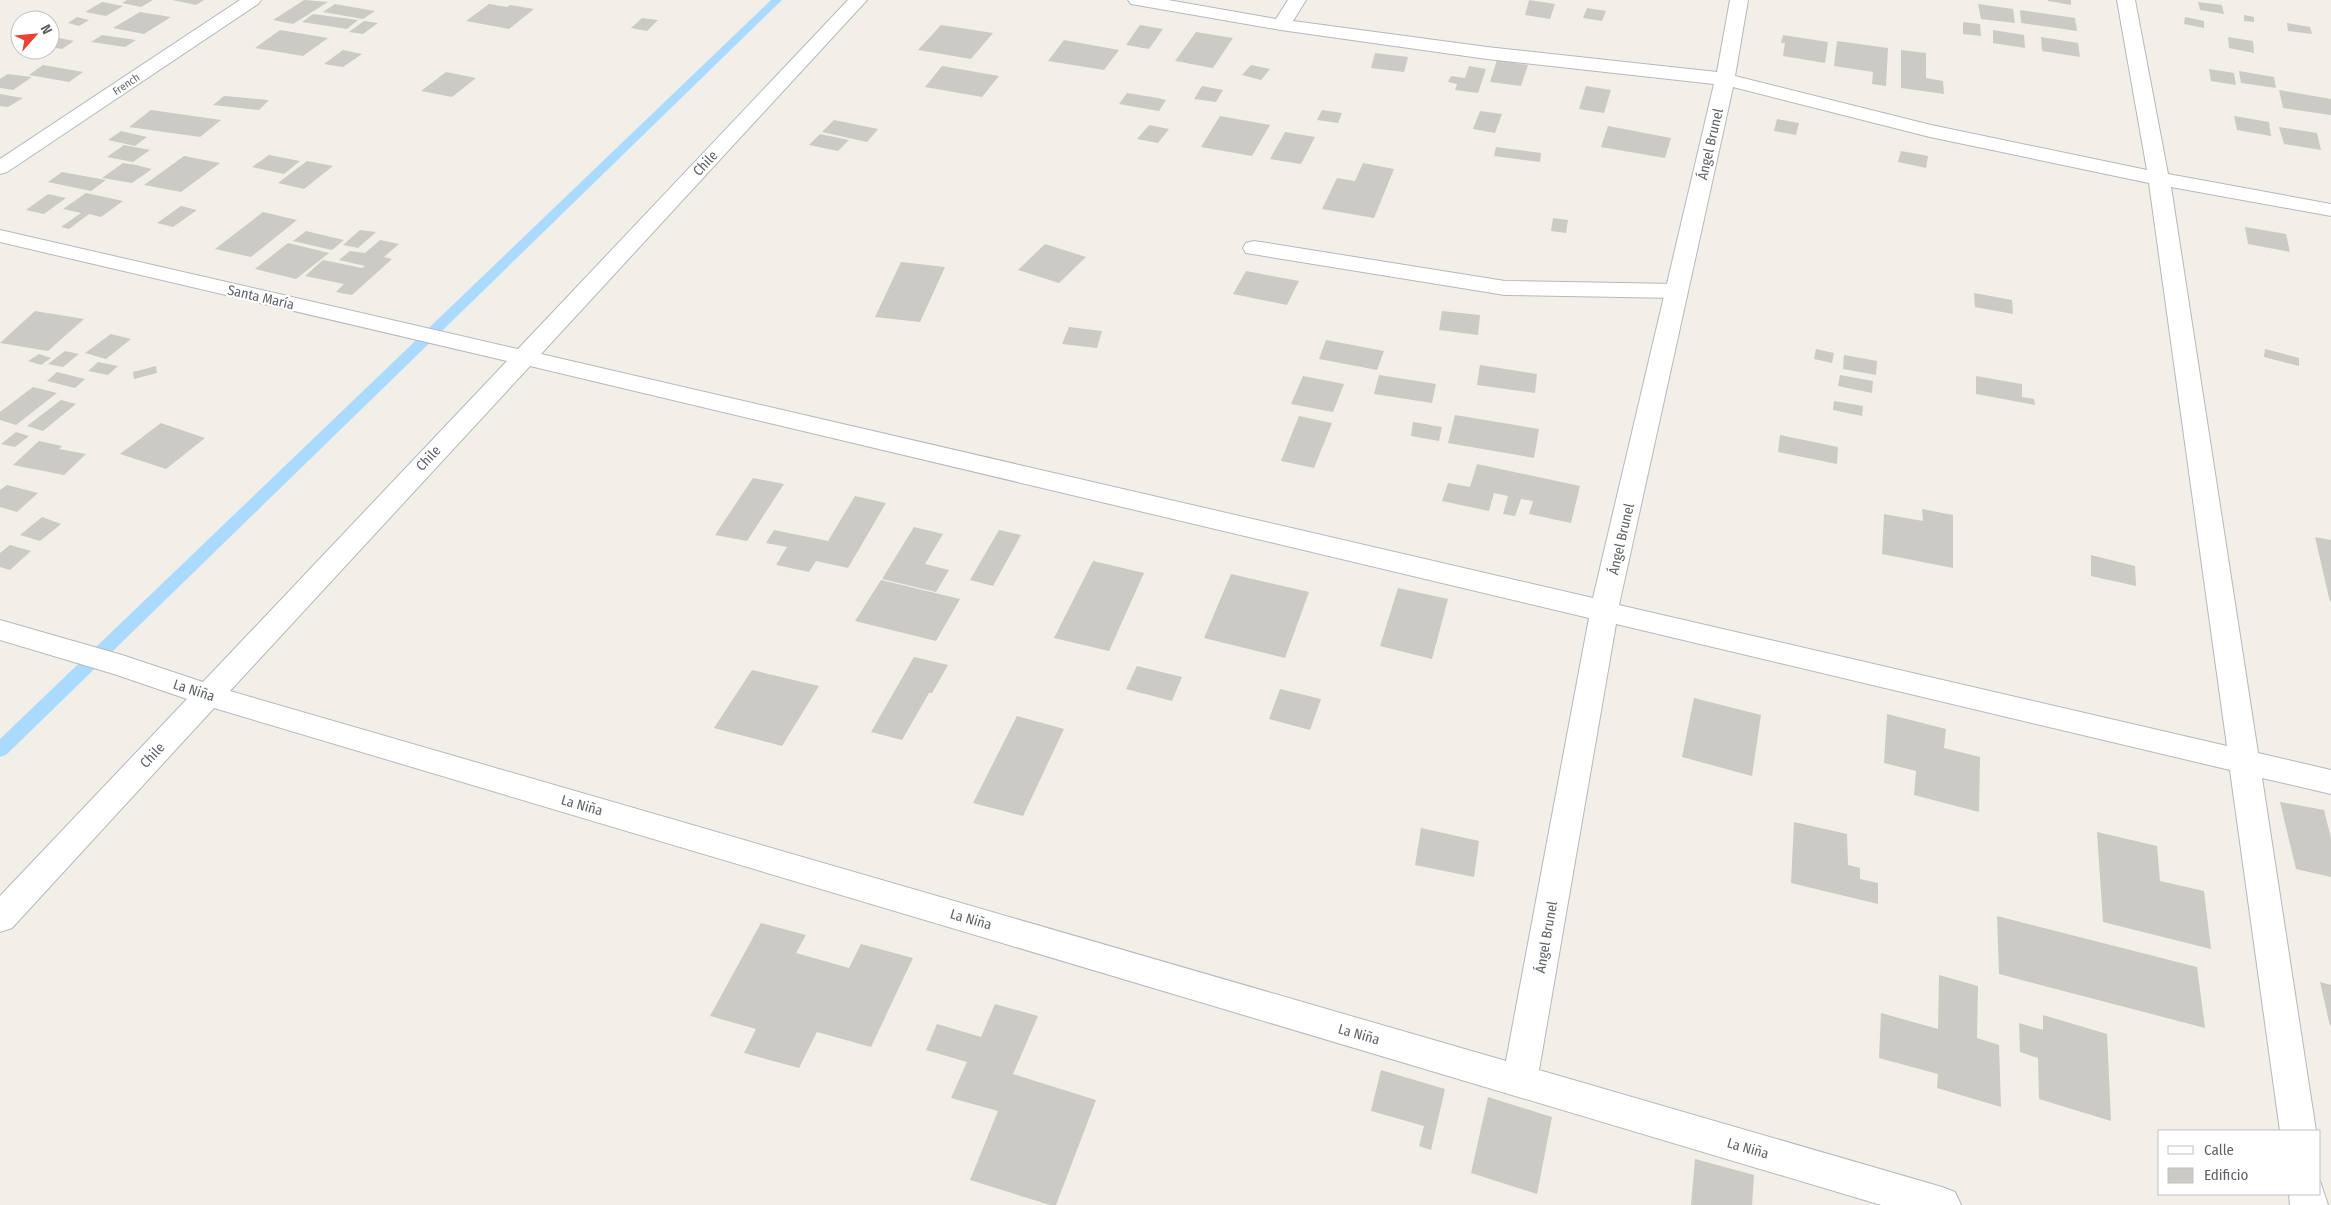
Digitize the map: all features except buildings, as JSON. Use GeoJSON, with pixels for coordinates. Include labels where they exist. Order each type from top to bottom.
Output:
{"type":"FeatureCollection","features":[{"type":"Feature","properties":{"kind":"street","name":"French"},"geometry":{"type":"LineString","coordinates":[[0,168],[252,0]]}},
{"type":"Feature","properties":{"kind":"street","name":"Chile"},"geometry":{"type":"LineString","coordinates":[[0,918],[523,356],[858,0]]}},
{"type":"Feature","properties":{"kind":"street"},"geometry":{"type":"LineString","coordinates":[[1136,0],[1281,25],[1487,53],[1725,79],[1930,131],[2158,179],[2331,210]]}},
{"type":"Feature","properties":{"kind":"street"},"geometry":{"type":"LineString","coordinates":[[1281,25],[1297,0]]}},
{"type":"Feature","properties":{"kind":"street","name":"Ángel Brunel"},"geometry":{"type":"LineString","coordinates":[[1520,1081],[1604,611],[1725,79],[1739,0]]}},
{"type":"Feature","properties":{"kind":"street"},"geometry":{"type":"LineString","coordinates":[[2126,0],[2158,179],[2298,1130]]}},
{"type":"Feature","properties":{"kind":"street","name":"Santa María"},"geometry":{"type":"LineString","coordinates":[[0,236],[523,356],[2331,782]]}},
{"type":"Feature","properties":{"kind":"street"},"geometry":{"type":"LineString","coordinates":[[1254,248],[1505,288],[1676,291]]}},
{"type":"Feature","properties":{"kind":"street","name":"La Niña"},"geometry":{"type":"LineString","coordinates":[[0,630],[122,666],[208,695],[1942,1205]]}},
{"type":"Feature","properties":{"kind":"waterway"},"geometry":{"type":"LineString","coordinates":[[0,750],[777,0]]}}]}
